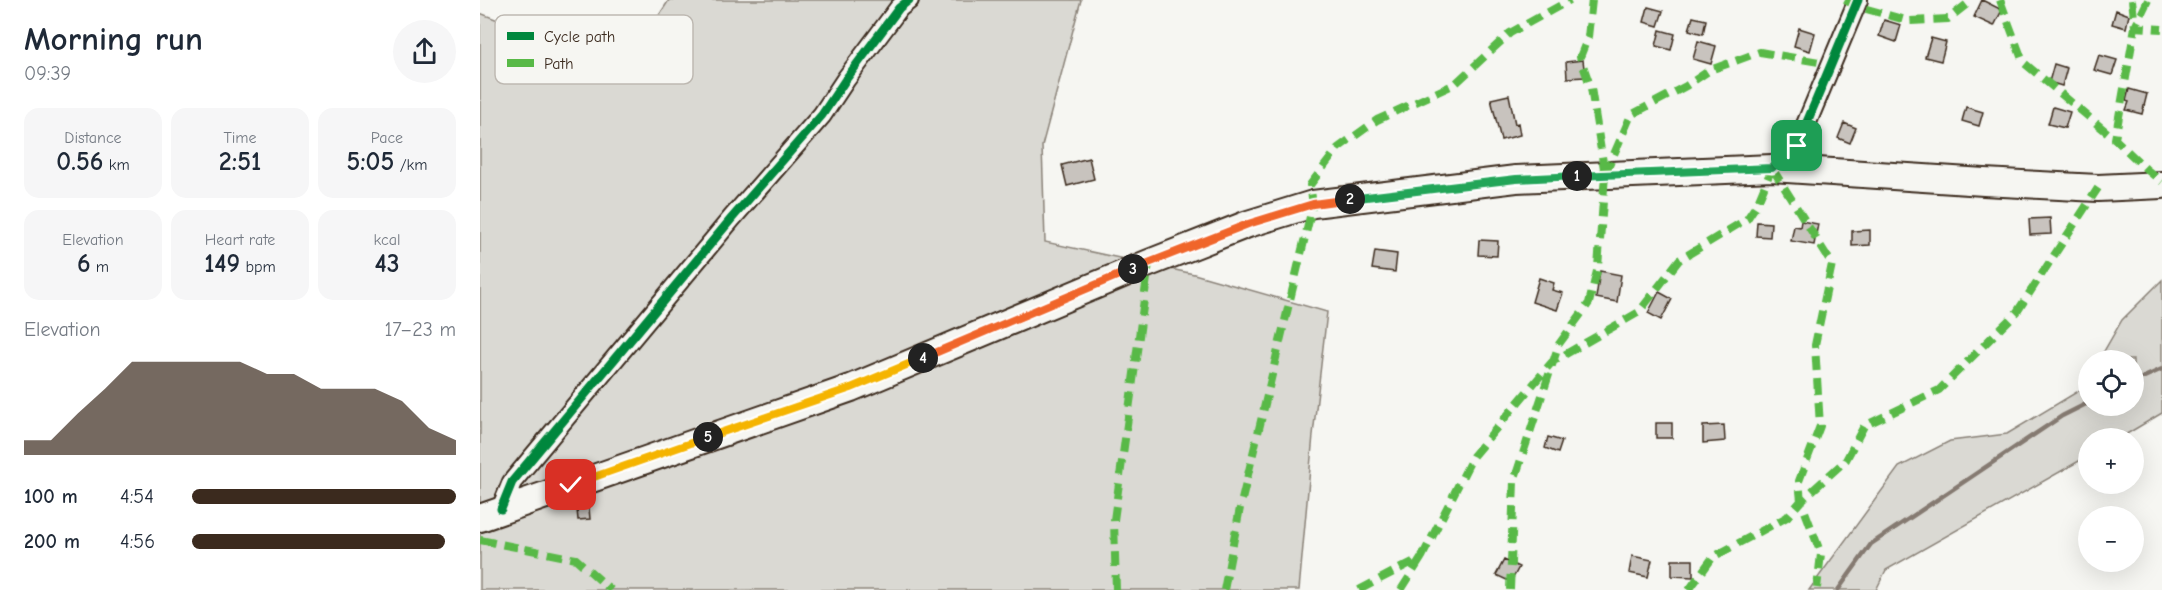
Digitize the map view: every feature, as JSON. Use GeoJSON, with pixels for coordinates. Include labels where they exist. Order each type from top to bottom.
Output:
{"type":"FeatureCollection","features":[{"type":"Feature","properties":{"kind":"main road"},"geometry":{"type":"LineString","coordinates":[[491,514],[851,388],[1149,263],[1248,224],[1313,204],[1516,179],[1772,168],[2098,188],[2162,186]]}},
{"type":"Feature","properties":{"kind":"street"},"geometry":{"type":"LineString","coordinates":[[491,514],[512,482],[732,218],[822,115],[899,8],[909,0]]}},
{"type":"Feature","properties":{"kind":"street"},"geometry":{"type":"LineString","coordinates":[[1772,168],[1797,146],[1858,0]]}},
{"type":"Feature","properties":{"kind":"shaded area"},"geometry":{"type":"Polygon","coordinates":[[[669,0],[1081,0],[1042,146],[1045,242],[1194,274],[1327,312],[1299,590],[480,590],[480,13],[495,19],[495,84],[693,84],[693,15],[659,15],[669,0]]]}},
{"type":"Feature","properties":{"kind":"shaded area"},"geometry":{"type":"Polygon","coordinates":[[[2162,280],[2162,413],[2137,428],[2078,428],[2078,462],[1886,570],[1876,590],[1809,590],[1899,467],[1950,441],[2007,434],[2078,391],[2078,416],[2144,416],[2144,350],[2105,350],[2122,320],[2162,280]]]}},
{"type":"Feature","properties":{"kind":"building"},"geometry":{"type":"Polygon","coordinates":[[[1982,0],[2002,10],[1994,26],[1974,17],[1982,0]]]}},
{"type":"Feature","properties":{"kind":"building"},"geometry":{"type":"Polygon","coordinates":[[[1648,7],[1663,11],[1658,26],[1644,22],[1648,7]]]}},
{"type":"Feature","properties":{"kind":"building"},"geometry":{"type":"Polygon","coordinates":[[[2116,10],[2129,15],[2126,28],[2112,24],[2116,10]]]}},
{"type":"Feature","properties":{"kind":"building"},"geometry":{"type":"Polygon","coordinates":[[[1693,17],[1706,20],[1703,34],[1689,30],[1693,17]]]}},
{"type":"Feature","properties":{"kind":"building"},"geometry":{"type":"Polygon","coordinates":[[[1884,20],[1901,25],[1896,42],[1879,36],[1884,20]]]}},
{"type":"Feature","properties":{"kind":"building"},"geometry":{"type":"Polygon","coordinates":[[[1799,28],[1815,33],[1810,51],[1794,46],[1799,28]]]}},
{"type":"Feature","properties":{"kind":"building"},"geometry":{"type":"Polygon","coordinates":[[[1660,30],[1675,34],[1671,50],[1656,46],[1660,30]]]}},
{"type":"Feature","properties":{"kind":"building"},"geometry":{"type":"Polygon","coordinates":[[[1931,38],[1946,42],[1941,61],[1925,57],[1931,38]]]}},
{"type":"Feature","properties":{"kind":"building"},"geometry":{"type":"Polygon","coordinates":[[[1698,41],[1716,46],[1711,64],[1693,59],[1698,41]]]}},
{"type":"Feature","properties":{"kind":"building"},"geometry":{"type":"Polygon","coordinates":[[[2099,55],[2117,60],[2112,75],[2094,70],[2099,55]]]}},
{"type":"Feature","properties":{"kind":"building"},"geometry":{"type":"Polygon","coordinates":[[[1583,60],[1585,77],[1567,78],[1566,62],[1583,60]]]}},
{"type":"Feature","properties":{"kind":"building"},"geometry":{"type":"Polygon","coordinates":[[[2054,64],[2067,68],[2062,86],[2049,82],[2054,64]]]}},
{"type":"Feature","properties":{"kind":"building"},"geometry":{"type":"Polygon","coordinates":[[[2129,89],[2147,94],[2142,114],[2126,110],[2129,102],[2126,101],[2129,89]]]}},
{"type":"Feature","properties":{"kind":"building"},"geometry":{"type":"Polygon","coordinates":[[[1509,95],[1515,124],[1518,123],[1520,135],[1501,140],[1491,99],[1509,95]]]}},
{"type":"Feature","properties":{"kind":"building"},"geometry":{"type":"Polygon","coordinates":[[[1966,107],[1983,112],[1979,126],[1962,121],[1966,107]]]}},
{"type":"Feature","properties":{"kind":"building"},"geometry":{"type":"Polygon","coordinates":[[[2053,107],[2070,112],[2065,128],[2048,124],[2053,107]]]}},
{"type":"Feature","properties":{"kind":"building"},"geometry":{"type":"Polygon","coordinates":[[[1844,123],[1856,128],[1850,143],[1838,138],[1844,123]]]}},
{"type":"Feature","properties":{"kind":"building"},"geometry":{"type":"Polygon","coordinates":[[[1089,158],[1094,179],[1067,186],[1062,165],[1089,158]]]}},
{"type":"Feature","properties":{"kind":"building"},"geometry":{"type":"Polygon","coordinates":[[[2050,218],[2051,234],[2030,235],[2029,219],[2050,218]]]}},
{"type":"Feature","properties":{"kind":"building"},"geometry":{"type":"Polygon","coordinates":[[[1801,221],[1818,224],[1814,245],[1791,241],[1794,226],[1800,227],[1801,221]]]}},
{"type":"Feature","properties":{"kind":"building"},"geometry":{"type":"Polygon","coordinates":[[[1757,222],[1771,223],[1770,237],[1756,236],[1757,222]]]}},
{"type":"Feature","properties":{"kind":"building"},"geometry":{"type":"Polygon","coordinates":[[[1870,230],[1870,245],[1852,246],[1852,231],[1870,230]]]}},
{"type":"Feature","properties":{"kind":"building"},"geometry":{"type":"Polygon","coordinates":[[[1479,240],[1498,241],[1497,256],[1478,255],[1479,240]]]}},
{"type":"Feature","properties":{"kind":"building"},"geometry":{"type":"Polygon","coordinates":[[[1375,251],[1397,254],[1395,272],[1372,269],[1375,251]]]}},
{"type":"Feature","properties":{"kind":"building"},"geometry":{"type":"Polygon","coordinates":[[[1600,271],[1621,275],[1617,302],[1596,298],[1600,271]]]}},
{"type":"Feature","properties":{"kind":"building"},"geometry":{"type":"Polygon","coordinates":[[[1539,278],[1554,283],[1552,290],[1563,293],[1557,310],[1532,302],[1539,278]]]}},
{"type":"Feature","properties":{"kind":"building"},"geometry":{"type":"Polygon","coordinates":[[[1659,292],[1672,299],[1661,320],[1648,313],[1659,292]]]}},
{"type":"Feature","properties":{"kind":"building"},"geometry":{"type":"Polygon","coordinates":[[[1656,423],[1672,423],[1672,438],[1656,438],[1656,423]]]}},
{"type":"Feature","properties":{"kind":"building"},"geometry":{"type":"Polygon","coordinates":[[[1724,425],[1725,441],[1703,443],[1703,426],[1724,425]]]}},
{"type":"Feature","properties":{"kind":"building"},"geometry":{"type":"Polygon","coordinates":[[[1548,437],[1562,441],[1558,453],[1545,448],[1548,437]]]}},
{"type":"Feature","properties":{"kind":"building"},"geometry":{"type":"Polygon","coordinates":[[[589,508],[590,519],[578,520],[577,509],[589,508]]]}},
{"type":"Feature","properties":{"kind":"building"},"geometry":{"type":"Polygon","coordinates":[[[1632,556],[1652,560],[1648,577],[1629,573],[1632,556]]]}},
{"type":"Feature","properties":{"kind":"building"},"geometry":{"type":"Polygon","coordinates":[[[1504,560],[1519,567],[1511,582],[1496,575],[1504,560]]]}},
{"type":"Feature","properties":{"kind":"building"},"geometry":{"type":"Polygon","coordinates":[[[1672,560],[1693,560],[1693,577],[1672,576],[1672,560]]]}},
{"type":"Feature","properties":{"kind":"waterway"},"geometry":{"type":"LineString","coordinates":[[2144,377],[2162,369]]}},
{"type":"Feature","properties":{"kind":"waterway"},"geometry":{"type":"LineString","coordinates":[[1838,590],[1871,544],[2062,416],[2078,408]]}},
{"type":"Feature","properties":{"kind":"marked path"},"geometry":{"type":"LineString","coordinates":[[1224,590],[1240,508],[1313,204],[1310,185],[1338,148],[1377,120],[1455,84],[1510,33],[1570,0]]}},
{"type":"Feature","properties":{"kind":"marked path"},"geometry":{"type":"LineString","coordinates":[[1510,590],[1514,481],[1559,344],[1589,303],[1598,267],[1605,175],[1591,88],[1580,57],[1588,37],[1592,0]]}},
{"type":"Feature","properties":{"kind":"marked path"},"geometry":{"type":"LineString","coordinates":[[1845,0],[1856,6],[1909,21],[1948,19],[1972,0]]}},
{"type":"Feature","properties":{"kind":"marked path"},"geometry":{"type":"LineString","coordinates":[[2000,0],[2023,62],[2115,139]]}},
{"type":"Feature","properties":{"kind":"marked path"},"geometry":{"type":"LineString","coordinates":[[2132,0],[2135,27],[2162,29]]}},
{"type":"Feature","properties":{"kind":"marked path"},"geometry":{"type":"LineString","coordinates":[[2148,0],[2135,27],[2115,139],[2162,182]]}},
{"type":"Feature","properties":{"kind":"marked path"},"geometry":{"type":"LineString","coordinates":[[1605,175],[1631,115],[1686,86],[1710,70],[1760,52],[1831,64]]}},
{"type":"Feature","properties":{"kind":"marked path"},"geometry":{"type":"LineString","coordinates":[[1772,168],[1832,264],[1815,345],[1820,426],[1799,481],[1801,501],[1821,554],[1817,588]]}},
{"type":"Feature","properties":{"kind":"marked path"},"geometry":{"type":"LineString","coordinates":[[1359,590],[1422,557],[1473,456],[1552,362],[1639,312],[1679,260],[1747,219],[1757,204],[1772,168]]}},
{"type":"Feature","properties":{"kind":"marked path"},"geometry":{"type":"LineString","coordinates":[[1689,590],[1713,557],[1787,517],[1846,460],[1864,426],[1939,390],[2017,312],[2098,188]]}},
{"type":"Feature","properties":{"kind":"marked path"},"geometry":{"type":"LineString","coordinates":[[1116,590],[1114,520],[1149,263]]}},
{"type":"Feature","properties":{"kind":"marked path"},"geometry":{"type":"LineString","coordinates":[[480,540],[576,559],[611,590]]}},
{"type":"Feature","properties":{"kind":"marked path"},"geometry":{"type":"LineString","coordinates":[[1401,590],[1422,557]]}},
{"type":"Feature","properties":{"kind":"cycle path"},"geometry":{"type":"LineString","coordinates":[[501,509],[512,482],[732,218],[822,115],[899,8],[909,0]]}},
{"type":"Feature","properties":{"kind":"cycle path"},"geometry":{"type":"LineString","coordinates":[[1772,168],[1797,146],[1858,0]]}},
{"type":"Feature","properties":{"kind":"route"},"geometry":{"type":"LineString","coordinates":[[571,485],[851,388],[1149,263],[1248,224],[1313,204],[1516,179],[1772,168],[1797,146]]}}]}
